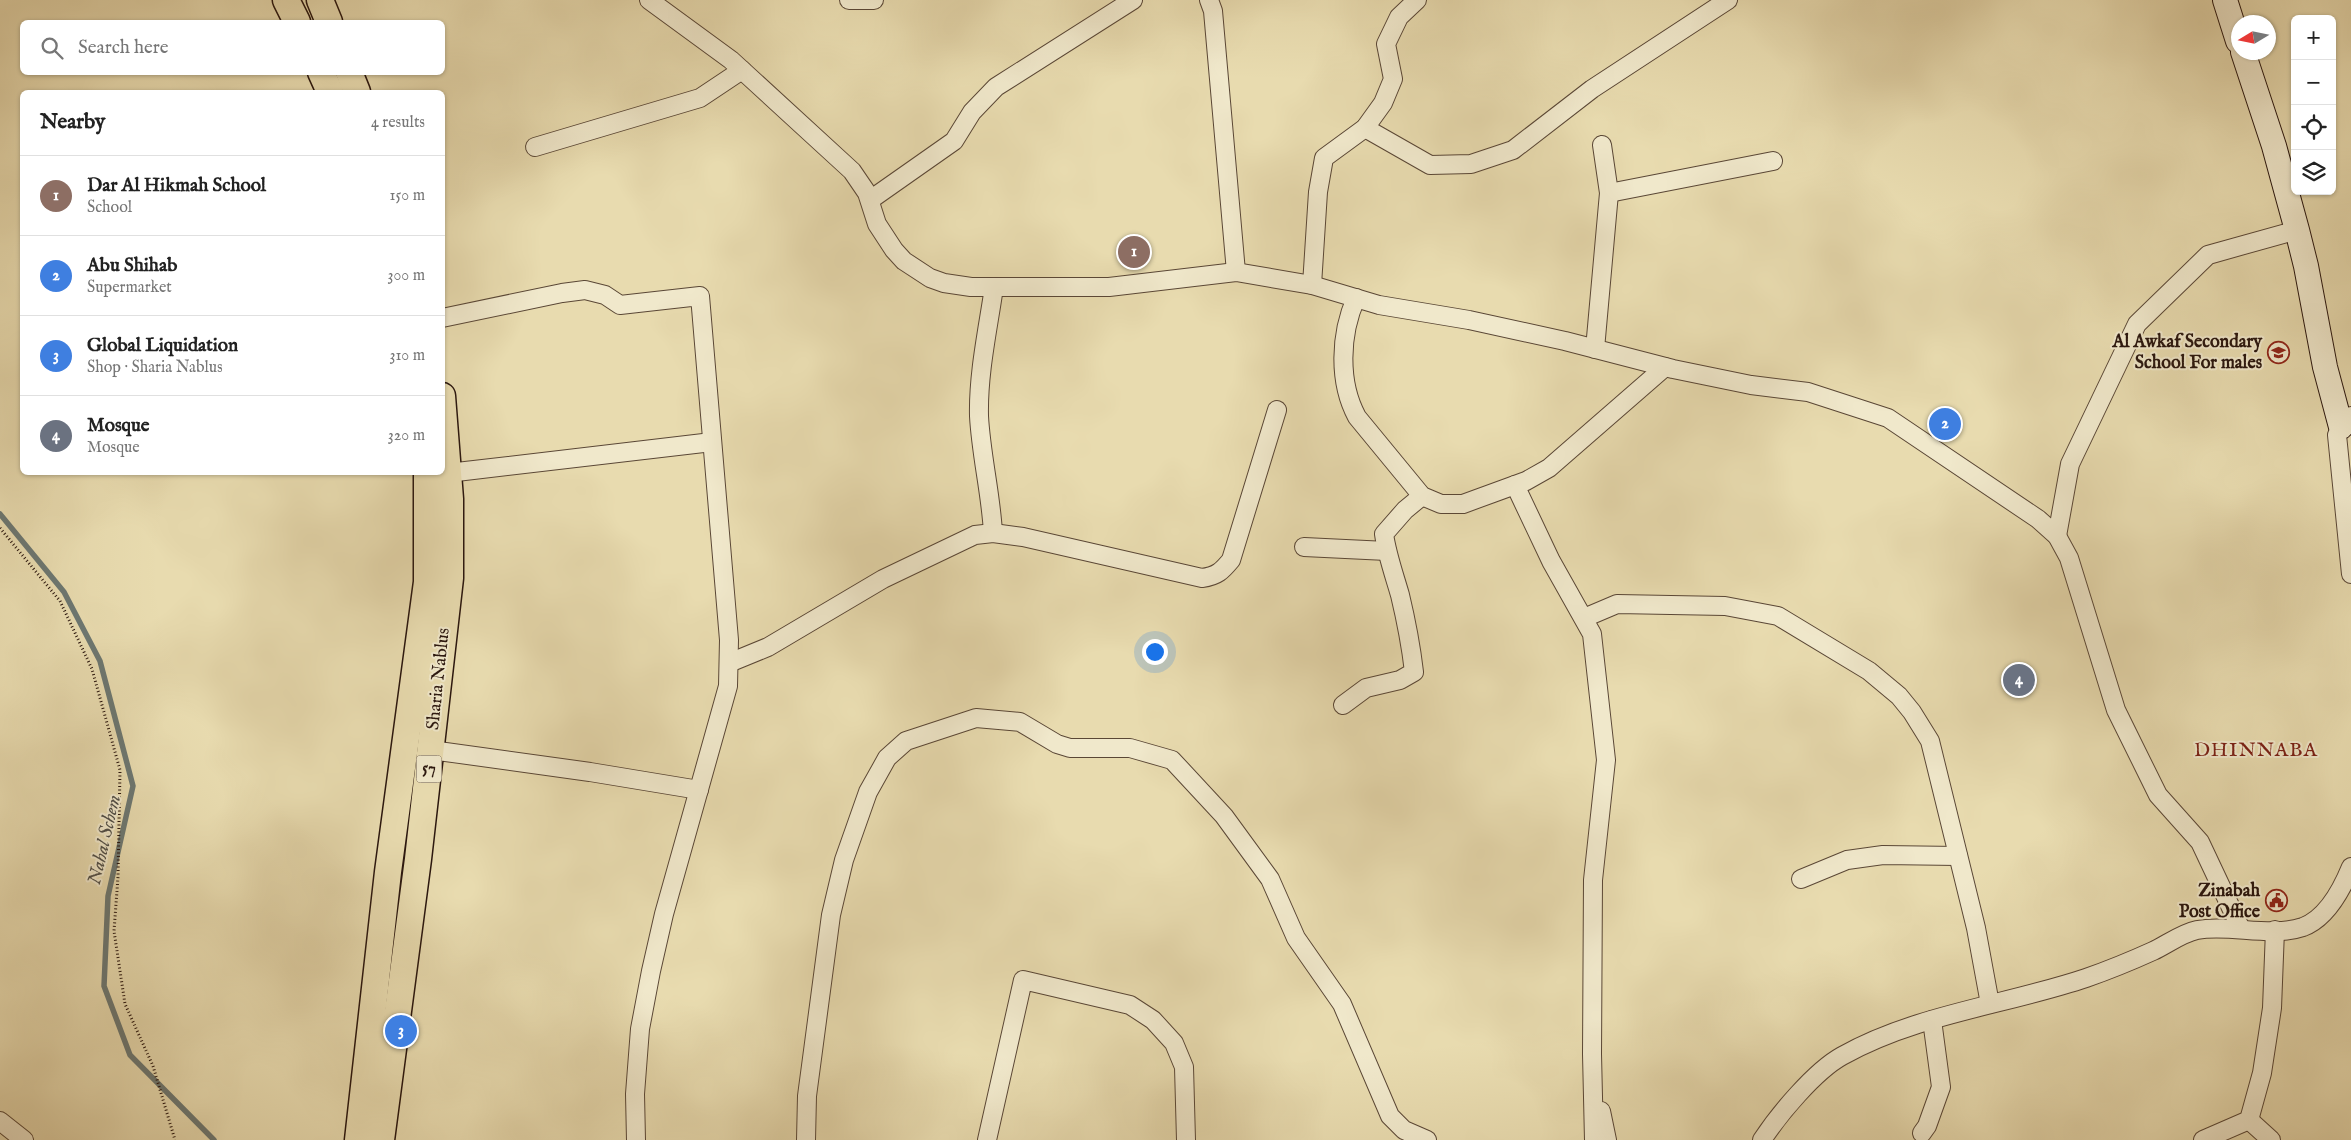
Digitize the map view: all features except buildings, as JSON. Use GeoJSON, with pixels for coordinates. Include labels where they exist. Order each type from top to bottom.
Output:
{"type":"FeatureCollection","features":[{"type":"Feature","properties":{"kind":"main road"},"geometry":{"type":"LineString","coordinates":[[286,0],[296,20]]}},
{"type":"Feature","properties":{"kind":"main road"},"geometry":{"type":"LineString","coordinates":[[320,0],[328,20]]}},
{"type":"Feature","properties":{"kind":"main road"},"geometry":{"type":"LineString","coordinates":[[322,75],[329,90]]}},
{"type":"Feature","properties":{"kind":"main road"},"geometry":{"type":"LineString","coordinates":[[351,75],[357,90]]}},
{"type":"Feature","properties":{"kind":"main road","name":"Sharia Nablus"},"geometry":{"type":"LineString","coordinates":[[381,1140],[431,750],[450,578],[438,475]]}},
{"type":"Feature","properties":{"kind":"main road","name":"Sharia Nablus"},"geometry":{"type":"LineString","coordinates":[[358,1140],[386,891],[426,582],[438,475]]}},
{"type":"Feature","properties":{"kind":"street"},"geometry":{"type":"LineString","coordinates":[[650,0],[742,70],[852,171],[870,200],[884,238],[899,256],[916,270],[944,283],[959,286],[994,287],[1109,287],[1236,272],[1312,285],[1379,305],[1469,320],[1665,367],[1751,385],[1808,392],[1888,418],[2038,519],[2057,536],[2069,558],[2116,710],[2158,795],[2200,842],[2241,929]]}},
{"type":"Feature","properties":{"kind":"street"},"geometry":{"type":"LineString","coordinates":[[849,0],[874,0]]}},
{"type":"Feature","properties":{"kind":"street"},"geometry":{"type":"LineString","coordinates":[[870,200],[954,141],[972,112],[996,87],[1133,0]]}},
{"type":"Feature","properties":{"kind":"street"},"geometry":{"type":"LineString","coordinates":[[1209,0],[1213,11],[1236,272]]}},
{"type":"Feature","properties":{"kind":"street"},"geometry":{"type":"LineString","coordinates":[[1312,285],[1318,192],[1324,158],[1365,128],[1382,103],[1394,79],[1386,44],[1399,17],[1417,0]]}},
{"type":"Feature","properties":{"kind":"street"},"geometry":{"type":"LineString","coordinates":[[1365,128],[1430,165],[1471,164],[1513,150],[1592,89],[1728,0]]}},
{"type":"Feature","properties":{"kind":"street"},"geometry":{"type":"LineString","coordinates":[[2225,0],[2231,19]]}},
{"type":"Feature","properties":{"kind":"street"},"geometry":{"type":"LineString","coordinates":[[2245,60],[2274,146],[2297,230],[2306,266],[2325,367],[2346,421],[2337,435],[2351,574]]}},
{"type":"Feature","properties":{"kind":"street"},"geometry":{"type":"LineString","coordinates":[[535,147],[700,98],[742,70]]}},
{"type":"Feature","properties":{"kind":"street"},"geometry":{"type":"LineString","coordinates":[[1596,349],[1609,193],[1602,145]]}},
{"type":"Feature","properties":{"kind":"street"},"geometry":{"type":"LineString","coordinates":[[1609,193],[1773,161]]}},
{"type":"Feature","properties":{"kind":"street"},"geometry":{"type":"LineString","coordinates":[[2057,536],[2070,464],[2137,324],[2208,255],[2297,230]]}},
{"type":"Feature","properties":{"kind":"street"},"geometry":{"type":"LineString","coordinates":[[993,533],[992,506],[979,413],[982,375],[994,287]]}},
{"type":"Feature","properties":{"kind":"street"},"geometry":{"type":"LineString","coordinates":[[445,317],[585,290],[605,295],[620,305],[700,296],[729,640],[728,686],[664,914],[640,1029],[635,1094],[636,1140]]}},
{"type":"Feature","properties":{"kind":"street"},"geometry":{"type":"LineString","coordinates":[[1356,298],[1350,311],[1344,341],[1346,382],[1351,406],[1357,417],[1422,496],[1440,504],[1463,504],[1538,475],[1549,468],[1665,367]]}},
{"type":"Feature","properties":{"kind":"street"},"geometry":{"type":"LineString","coordinates":[[729,664],[768,647],[883,579],[975,535],[993,533],[1023,537],[1202,578],[1221,572],[1231,560],[1277,410]]}},
{"type":"Feature","properties":{"kind":"street"},"geometry":{"type":"LineString","coordinates":[[445,472],[712,442]]}},
{"type":"Feature","properties":{"kind":"street"},"geometry":{"type":"LineString","coordinates":[[1515,485],[1550,561],[1592,634],[1606,760],[1593,880],[1592,1054],[1594,1140]]}},
{"type":"Feature","properties":{"kind":"street"},"geometry":{"type":"LineString","coordinates":[[1343,705],[1366,688],[1400,680],[1414,672],[1411,645],[1384,534],[1405,510],[1422,496]]}},
{"type":"Feature","properties":{"kind":"street"},"geometry":{"type":"LineString","coordinates":[[1304,547],[1387,551]]}},
{"type":"Feature","properties":{"kind":"street"},"geometry":{"type":"LineString","coordinates":[[1584,618],[1617,604],[1725,606],[1778,616],[1869,670],[1899,696],[1912,712],[1930,741],[1976,928],[1990,1004]]}},
{"type":"Feature","properties":{"kind":"street"},"geometry":{"type":"LineString","coordinates":[[806,1140],[807,1096],[831,915],[844,860],[865,800],[879,770],[896,749],[920,735],[976,718],[1020,722],[1056,744],[1070,748],[1130,748],[1172,760],[1224,816],[1270,879],[1296,938],[1342,1004],[1390,1116],[1404,1130],[1427,1140]]}},
{"type":"Feature","properties":{"kind":"street"},"geometry":{"type":"LineString","coordinates":[[431,750],[590,772],[699,790]]}},
{"type":"Feature","properties":{"kind":"street"},"geometry":{"type":"LineString","coordinates":[[1801,879],[1848,860],[1874,856],[1958,856]]}},
{"type":"Feature","properties":{"kind":"street"},"geometry":{"type":"LineString","coordinates":[[1762,1139],[1816,1076],[1841,1056],[1932,1020],[2050,990],[2110,969],[2196,930],[2276,930],[2303,927],[2326,910],[2340,892],[2351,867]]}},
{"type":"Feature","properties":{"kind":"street"},"geometry":{"type":"LineString","coordinates":[[2249,1120],[2262,1073],[2272,1008],[2276,930]]}},
{"type":"Feature","properties":{"kind":"street"},"geometry":{"type":"LineString","coordinates":[[987,1140],[1023,980],[1130,1005],[1153,1020],[1174,1043],[1184,1067],[1186,1140]]}},
{"type":"Feature","properties":{"kind":"street"},"geometry":{"type":"LineString","coordinates":[[1922,1133],[1927,1126],[1942,1087],[1932,1020]]}},
{"type":"Feature","properties":{"kind":"street"},"geometry":{"type":"LineString","coordinates":[[1592,1054],[1608,1140]]}},
{"type":"Feature","properties":{"kind":"street"},"geometry":{"type":"LineString","coordinates":[[2203,1140],[2249,1120]]}},
{"type":"Feature","properties":{"kind":"street"},"geometry":{"type":"LineString","coordinates":[[2249,1120],[2271,1140]]}},
{"type":"Feature","properties":{"kind":"street"},"geometry":{"type":"LineString","coordinates":[[0,1122],[24,1140]]}},
{"type":"Feature","properties":{"kind":"path"},"geometry":{"type":"LineString","coordinates":[[0,528],[60,601],[92,668],[120,770],[118,877],[114,930],[125,1004],[153,1066],[175,1140]]}},
{"type":"Feature","properties":{"kind":"waterway","name":"Nahal Schem"},"geometry":{"type":"LineString","coordinates":[[0,514],[64,592],[100,661],[133,786],[108,896],[104,986],[130,1055],[214,1140]]}},
{"type":"Feature","properties":{"kind":"place","name":"Dar Al Hikmah School"},"geometry":{"type":"Point","coordinates":[1134,252]}},
{"type":"Feature","properties":{"kind":"place","name":"Al Awkaf Secondary School For males"},"geometry":{"type":"Point","coordinates":[2278,352]}},
{"type":"Feature","properties":{"kind":"place","name":"Abu Shihab"},"geometry":{"type":"Point","coordinates":[1945,424]}},
{"type":"Feature","properties":{"kind":"place","name":"Mosque"},"geometry":{"type":"Point","coordinates":[2019,680]}},
{"type":"Feature","properties":{"kind":"place","name":"Zinabah Post Office"},"geometry":{"type":"Point","coordinates":[2276,901]}},
{"type":"Feature","properties":{"kind":"place","name":"Global Liquidation"},"geometry":{"type":"Point","coordinates":[401,1031]}},
{"type":"Feature","properties":{"kind":"district","name":"DHINNABA"},"geometry":{"type":"Point","coordinates":[2256,750]}}]}
